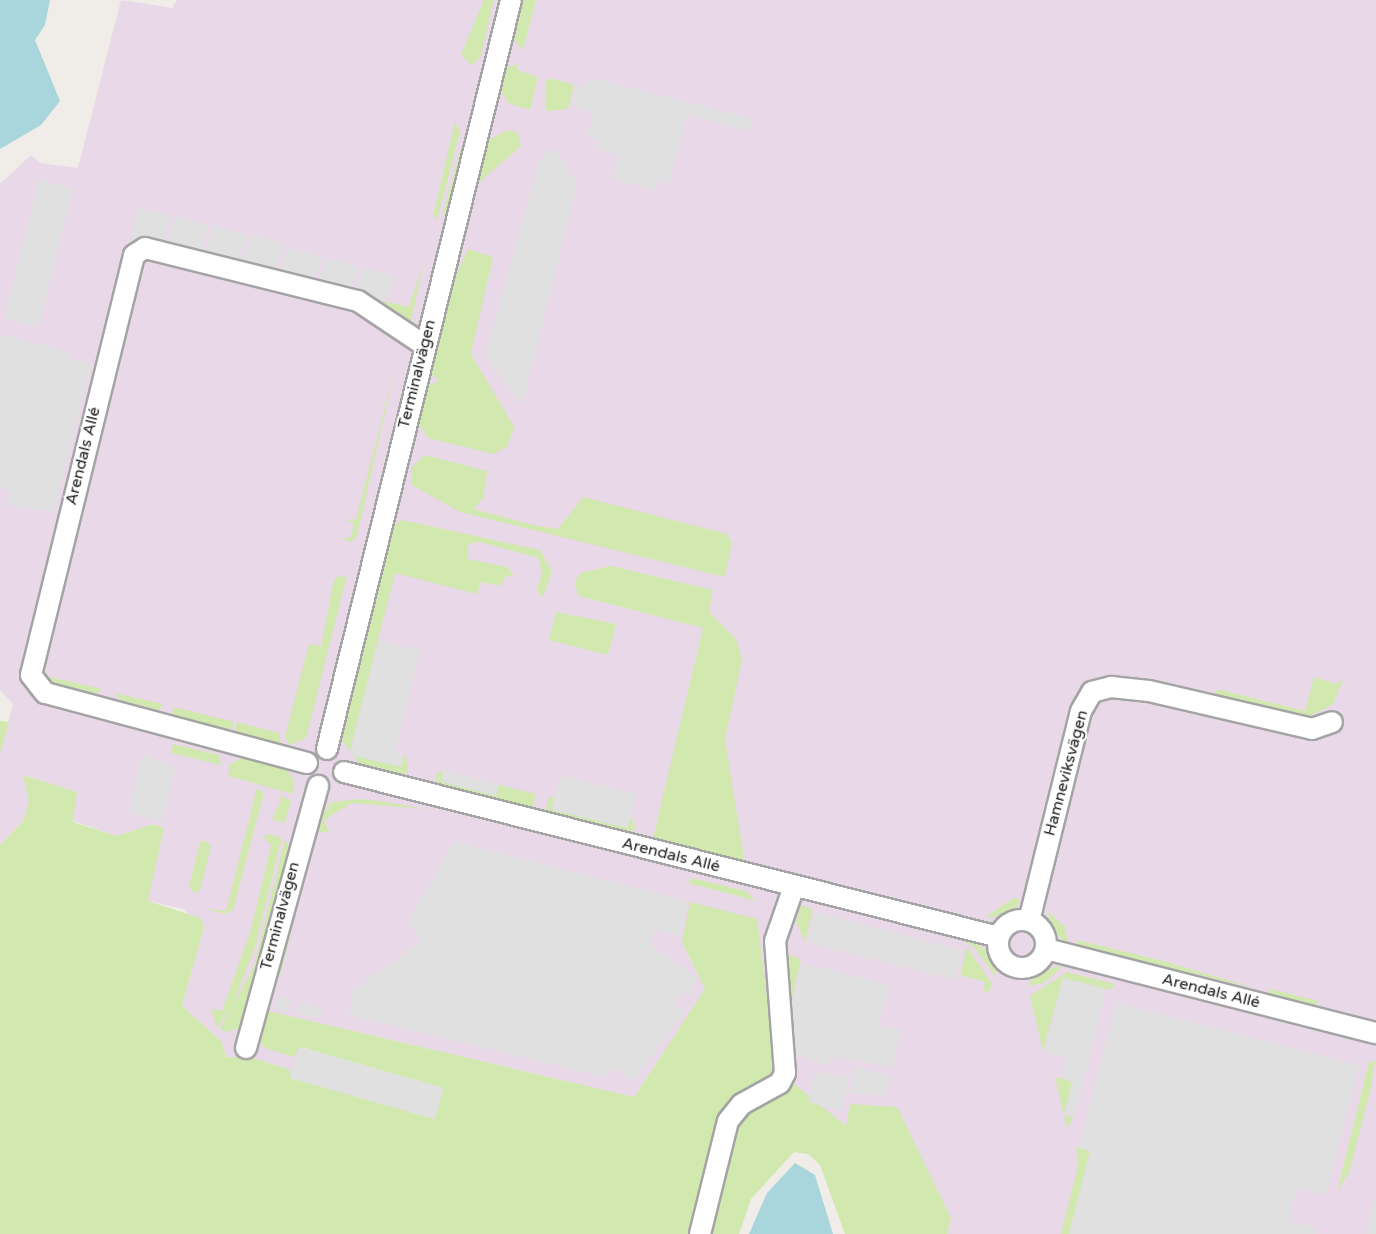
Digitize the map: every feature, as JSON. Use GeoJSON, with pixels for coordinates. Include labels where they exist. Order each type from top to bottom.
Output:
{"type":"FeatureCollection","features":[{"type":"Feature","properties":{"kind":"street","name":"Terminalvägen"},"geometry":{"type":"LineString","coordinates":[[327,749],[424,345],[511,0]]}},
{"type":"Feature","properties":{"kind":"street","name":"Arendals Allé"},"geometry":{"type":"LineString","coordinates":[[307,764],[45,693],[32,675],[134,255],[145,248],[358,301],[424,345]]}},
{"type":"Feature","properties":{"kind":"street","name":"Hamneviksvägen"},"geometry":{"type":"LineString","coordinates":[[1029,921],[1081,711],[1092,692],[1111,687],[1149,691],[1312,729],[1332,722]]}},
{"type":"Feature","properties":{"kind":"street"},"geometry":{"type":"LineString","coordinates":[[327,749],[341,757],[344,772],[334,785],[318,786],[309,778],[307,764],[314,753],[327,749]]}},
{"type":"Feature","properties":{"kind":"street","name":"Arendals Allé"},"geometry":{"type":"LineString","coordinates":[[344,772],[999,937]]}},
{"type":"Feature","properties":{"kind":"street","name":"Terminalvägen"},"geometry":{"type":"LineString","coordinates":[[246,1048],[318,786]]}},
{"type":"Feature","properties":{"kind":"street"},"geometry":{"type":"LineString","coordinates":[[700,1234],[728,1121],[742,1104],[780,1083],[785,1073],[775,941],[794,886]]}},
{"type":"Feature","properties":{"kind":"street"},"geometry":{"type":"LineString","coordinates":[[1029,921],[1043,932],[1046,949],[1035,965],[1017,968],[1001,956],[999,937],[1011,922],[1029,921]]}},
{"type":"Feature","properties":{"kind":"street","name":"Arendals Allé"},"geometry":{"type":"LineString","coordinates":[[1046,949],[1376,1033]]}},
{"type":"Feature","properties":{"kind":"shaded area"},"geometry":{"type":"Polygon","coordinates":[[[121,0],[172,8],[177,0],[1376,0],[1376,1234],[947,1234],[951,1218],[776,1069],[682,942],[705,989],[634,1097],[268,1011],[299,1047],[435,1119],[290,1078],[290,1070],[247,1056],[227,1058],[221,1041],[182,1006],[204,927],[183,909],[148,901],[163,828],[153,824],[117,836],[73,821],[76,792],[24,775],[29,803],[23,821],[0,845],[0,753],[13,704],[0,690],[0,184],[31,155],[40,163],[78,168],[121,0]]]}},
{"type":"Feature","properties":{"kind":"shaded area"},"geometry":{"type":"Polygon","coordinates":[[[588,77],[753,119],[750,131],[687,115],[669,184],[659,182],[656,191],[612,179],[618,155],[595,149],[597,140],[587,137],[593,112],[571,106],[576,85],[586,87],[588,77]]]}},
{"type":"Feature","properties":{"kind":"shaded area"},"geometry":{"type":"Polygon","coordinates":[[[555,148],[577,184],[522,406],[485,355],[540,158],[555,148]]]}},
{"type":"Feature","properties":{"kind":"shaded area"},"geometry":{"type":"Polygon","coordinates":[[[39,180],[73,188],[39,327],[4,319],[39,180]]]}},
{"type":"Feature","properties":{"kind":"shaded area"},"geometry":{"type":"Polygon","coordinates":[[[138,208],[170,215],[163,245],[131,238],[138,208]]]}},
{"type":"Feature","properties":{"kind":"shaded area"},"geometry":{"type":"Polygon","coordinates":[[[175,216],[208,225],[201,254],[168,246],[175,216]]]}},
{"type":"Feature","properties":{"kind":"shaded area"},"geometry":{"type":"Polygon","coordinates":[[[212,226],[246,234],[239,264],[205,255],[212,226]]]}},
{"type":"Feature","properties":{"kind":"shaded area"},"geometry":{"type":"Polygon","coordinates":[[[250,235],[283,243],[276,272],[243,264],[250,235]]]}},
{"type":"Feature","properties":{"kind":"shaded area"},"geometry":{"type":"Polygon","coordinates":[[[287,248],[321,257],[314,283],[280,274],[287,248]]]}},
{"type":"Feature","properties":{"kind":"shaded area"},"geometry":{"type":"Polygon","coordinates":[[[325,258],[358,266],[351,292],[318,283],[325,258]]]}},
{"type":"Feature","properties":{"kind":"shaded area"},"geometry":{"type":"Polygon","coordinates":[[[362,267],[394,276],[387,300],[356,292],[362,267]]]}},
{"type":"Feature","properties":{"kind":"shaded area"},"geometry":{"type":"Polygon","coordinates":[[[0,334],[69,352],[68,358],[92,364],[54,512],[7,505],[10,491],[0,488],[0,334]]]}},
{"type":"Feature","properties":{"kind":"shaded area"},"geometry":{"type":"Polygon","coordinates":[[[378,640],[420,650],[395,752],[404,755],[401,767],[350,755],[378,640]]]}},
{"type":"Feature","properties":{"kind":"shaded area"},"geometry":{"type":"Polygon","coordinates":[[[142,755],[175,767],[162,822],[128,813],[142,755]]]}},
{"type":"Feature","properties":{"kind":"shaded area"},"geometry":{"type":"Polygon","coordinates":[[[443,770],[499,784],[496,796],[441,782],[443,770]]]}},
{"type":"Feature","properties":{"kind":"shaded area"},"geometry":{"type":"Polygon","coordinates":[[[560,775],[636,794],[628,828],[551,810],[560,775]]]}},
{"type":"Feature","properties":{"kind":"shaded area"},"geometry":{"type":"Polygon","coordinates":[[[454,842],[688,901],[679,936],[655,929],[649,944],[697,977],[690,996],[681,992],[675,1005],[685,1010],[633,1082],[614,1068],[603,1077],[349,1015],[353,990],[423,940],[407,923],[454,842]]]}},
{"type":"Feature","properties":{"kind":"shaded area"},"geometry":{"type":"Polygon","coordinates":[[[815,912],[962,950],[955,980],[807,943],[815,912]]]}},
{"type":"Feature","properties":{"kind":"shaded area"},"geometry":{"type":"Polygon","coordinates":[[[802,963],[889,985],[879,1025],[901,1030],[892,1067],[831,1056],[828,1067],[792,1051],[796,1032],[786,1029],[802,963]]]}},
{"type":"Feature","properties":{"kind":"shaded area"},"geometry":{"type":"Polygon","coordinates":[[[1063,978],[1106,989],[1074,1117],[1064,1114],[1072,1082],[1062,1079],[1067,1058],[1045,1052],[1063,978]]]}},
{"type":"Feature","properties":{"kind":"shaded area"},"geometry":{"type":"Polygon","coordinates":[[[280,996],[286,996],[291,1004],[289,1010],[280,1012],[275,1007],[275,1001],[280,996]]]}},
{"type":"Feature","properties":{"kind":"shaded area"},"geometry":{"type":"Polygon","coordinates":[[[300,1003],[323,1009],[321,1018],[297,1012],[300,1003]]]}},
{"type":"Feature","properties":{"kind":"shaded area"},"geometry":{"type":"Polygon","coordinates":[[[1116,1003],[1359,1065],[1326,1195],[1297,1188],[1288,1221],[1317,1228],[1315,1234],[1069,1234],[1090,1151],[1079,1147],[1116,1003]]]}},
{"type":"Feature","properties":{"kind":"shaded area"},"geometry":{"type":"Polygon","coordinates":[[[299,1047],[444,1088],[435,1119],[290,1078],[299,1047]]]}},
{"type":"Feature","properties":{"kind":"shaded area"},"geometry":{"type":"Polygon","coordinates":[[[856,1067],[890,1076],[885,1096],[849,1093],[856,1067]]]}},
{"type":"Feature","properties":{"kind":"shaded area"},"geometry":{"type":"Polygon","coordinates":[[[815,1072],[850,1076],[841,1111],[808,1102],[815,1072]]]}},
{"type":"Feature","properties":{"kind":"shaded area"},"geometry":{"type":"Polygon","coordinates":[[[1375,1196],[1376,1234],[1366,1234],[1375,1196]]]}},
{"type":"Feature","properties":{"kind":"green space"},"geometry":{"type":"Polygon","coordinates":[[[484,0],[494,0],[480,58],[471,65],[461,54],[484,0]]]}},
{"type":"Feature","properties":{"kind":"green space"},"geometry":{"type":"Polygon","coordinates":[[[521,0],[536,0],[523,50],[512,38],[521,0]]]}},
{"type":"Feature","properties":{"kind":"green space"},"geometry":{"type":"Polygon","coordinates":[[[518,64],[517,70],[538,77],[530,110],[508,103],[501,91],[504,68],[518,64]]]}},
{"type":"Feature","properties":{"kind":"green space"},"geometry":{"type":"Polygon","coordinates":[[[551,78],[574,85],[568,109],[546,111],[546,81],[551,78]]]}},
{"type":"Feature","properties":{"kind":"green space"},"geometry":{"type":"Polygon","coordinates":[[[455,122],[460,132],[437,220],[433,216],[455,122]]]}},
{"type":"Feature","properties":{"kind":"green space"},"geometry":{"type":"Polygon","coordinates":[[[508,130],[518,133],[521,146],[474,187],[486,141],[508,130]]]}},
{"type":"Feature","properties":{"kind":"green space"},"geometry":{"type":"Polygon","coordinates":[[[461,147],[453,199],[444,217],[443,213],[461,147]]]}},
{"type":"Feature","properties":{"kind":"green space"},"geometry":{"type":"Polygon","coordinates":[[[468,249],[493,257],[471,354],[514,427],[507,447],[493,454],[428,438],[418,423],[426,387],[439,381],[429,372],[447,296],[468,249]]]}},
{"type":"Feature","properties":{"kind":"green space"},"geometry":{"type":"Polygon","coordinates":[[[424,260],[410,326],[361,296],[409,307],[424,260]]]}},
{"type":"Feature","properties":{"kind":"green space"},"geometry":{"type":"Polygon","coordinates":[[[397,361],[357,535],[352,542],[341,539],[351,537],[354,523],[346,521],[356,519],[397,361]]]}},
{"type":"Feature","properties":{"kind":"green space"},"geometry":{"type":"Polygon","coordinates":[[[425,455],[487,471],[483,498],[473,509],[558,529],[583,497],[727,534],[732,543],[725,577],[460,512],[412,485],[411,468],[425,455]]]}},
{"type":"Feature","properties":{"kind":"green space"},"geometry":{"type":"Polygon","coordinates":[[[402,520],[540,550],[552,572],[543,597],[536,590],[542,573],[538,558],[480,542],[468,544],[467,559],[508,567],[514,577],[506,576],[500,586],[481,582],[477,594],[395,573],[350,751],[406,756],[408,771],[401,776],[360,765],[342,740],[390,528],[402,520]]]}},
{"type":"Feature","properties":{"kind":"green space"},"geometry":{"type":"Polygon","coordinates":[[[611,566],[713,590],[709,612],[736,639],[742,660],[725,739],[745,864],[653,838],[703,628],[579,596],[574,584],[580,573],[611,566]]]}},
{"type":"Feature","properties":{"kind":"green space"},"geometry":{"type":"Polygon","coordinates":[[[347,576],[306,738],[289,745],[285,737],[309,644],[321,646],[333,583],[336,577],[347,576]]]}},
{"type":"Feature","properties":{"kind":"green space"},"geometry":{"type":"Polygon","coordinates":[[[556,612],[616,624],[608,655],[549,640],[556,612]]]}},
{"type":"Feature","properties":{"kind":"green space"},"geometry":{"type":"Polygon","coordinates":[[[41,675],[102,689],[90,698],[58,692],[41,675]]]}},
{"type":"Feature","properties":{"kind":"green space"},"geometry":{"type":"Polygon","coordinates":[[[1314,677],[1336,684],[1343,680],[1333,704],[1310,716],[1215,696],[1217,689],[1305,711],[1314,677]]]}},
{"type":"Feature","properties":{"kind":"green space"},"geometry":{"type":"Polygon","coordinates":[[[115,693],[162,704],[159,714],[128,709],[115,693]]]}},
{"type":"Feature","properties":{"kind":"green space"},"geometry":{"type":"Polygon","coordinates":[[[174,707],[234,722],[230,735],[171,717],[174,707]]]}},
{"type":"Feature","properties":{"kind":"green space"},"geometry":{"type":"Polygon","coordinates":[[[0,721],[9,722],[0,753],[0,721]]]}},
{"type":"Feature","properties":{"kind":"green space"},"geometry":{"type":"Polygon","coordinates":[[[237,722],[279,733],[282,749],[233,736],[237,722]]]}},
{"type":"Feature","properties":{"kind":"green space"},"geometry":{"type":"Polygon","coordinates":[[[173,744],[219,755],[221,765],[171,753],[173,744]]]}},
{"type":"Feature","properties":{"kind":"green space"},"geometry":{"type":"Polygon","coordinates":[[[244,757],[285,767],[294,781],[293,794],[228,776],[230,764],[244,757]]]}},
{"type":"Feature","properties":{"kind":"green space"},"geometry":{"type":"Polygon","coordinates":[[[442,771],[536,794],[532,810],[438,786],[435,775],[442,771]]]}},
{"type":"Feature","properties":{"kind":"green space"},"geometry":{"type":"Polygon","coordinates":[[[23,775],[77,792],[73,822],[117,836],[153,824],[164,828],[148,901],[200,918],[204,927],[182,1006],[221,1041],[227,1058],[247,1056],[290,1070],[291,1078],[434,1119],[443,1088],[300,1047],[294,1057],[265,1048],[259,1041],[268,1011],[634,1097],[705,989],[682,942],[690,902],[757,919],[776,1069],[846,1126],[850,1104],[897,1107],[951,1218],[947,1234],[845,1234],[820,1165],[808,1154],[794,1152],[751,1199],[739,1234],[0,1234],[0,845],[23,821],[29,802],[23,775]]]}},
{"type":"Feature","properties":{"kind":"green space"},"geometry":{"type":"Polygon","coordinates":[[[257,788],[264,793],[233,910],[225,914],[202,908],[226,911],[257,788]]]}},
{"type":"Feature","properties":{"kind":"green space"},"geometry":{"type":"Polygon","coordinates":[[[278,795],[291,800],[285,823],[272,819],[281,800],[278,795]]]}},
{"type":"Feature","properties":{"kind":"green space"},"geometry":{"type":"Polygon","coordinates":[[[549,797],[630,817],[636,828],[628,834],[545,813],[549,797]]]}},
{"type":"Feature","properties":{"kind":"green space"},"geometry":{"type":"Polygon","coordinates":[[[361,799],[426,809],[352,803],[324,820],[329,832],[313,832],[331,802],[361,799]]]}},
{"type":"Feature","properties":{"kind":"green space"},"geometry":{"type":"Polygon","coordinates":[[[268,834],[282,838],[255,948],[232,1007],[217,1028],[211,1009],[222,1011],[251,929],[271,845],[263,837],[268,834]]]}},
{"type":"Feature","properties":{"kind":"green space"},"geometry":{"type":"Polygon","coordinates":[[[285,840],[290,847],[251,1002],[242,1027],[227,1032],[220,1029],[254,966],[285,840]]]}},
{"type":"Feature","properties":{"kind":"green space"},"geometry":{"type":"Polygon","coordinates":[[[207,841],[211,847],[200,890],[194,893],[189,886],[200,842],[207,841]]]}},
{"type":"Feature","properties":{"kind":"green space"},"geometry":{"type":"Polygon","coordinates":[[[308,859],[281,974],[276,975],[308,859]]]}},
{"type":"Feature","properties":{"kind":"green space"},"geometry":{"type":"Polygon","coordinates":[[[692,878],[746,891],[756,901],[688,883],[692,878]]]}},
{"type":"Feature","properties":{"kind":"green space"},"geometry":{"type":"Polygon","coordinates":[[[1015,897],[1020,902],[1007,916],[985,917],[1015,897]]]}},
{"type":"Feature","properties":{"kind":"green space"},"geometry":{"type":"Polygon","coordinates":[[[816,901],[881,917],[809,902],[816,901]]]}},
{"type":"Feature","properties":{"kind":"green space"},"geometry":{"type":"Polygon","coordinates":[[[801,905],[813,909],[805,942],[796,922],[801,905]]]}},
{"type":"Feature","properties":{"kind":"green space"},"geometry":{"type":"Polygon","coordinates":[[[1048,911],[1065,927],[1068,944],[1051,930],[1048,911]]]}},
{"type":"Feature","properties":{"kind":"green space"},"geometry":{"type":"Polygon","coordinates":[[[950,935],[972,941],[990,953],[997,979],[973,946],[950,935]]]}},
{"type":"Feature","properties":{"kind":"green space"},"geometry":{"type":"Polygon","coordinates":[[[1077,940],[1163,961],[1259,989],[1076,946],[1077,940]]]}},
{"type":"Feature","properties":{"kind":"green space"},"geometry":{"type":"Polygon","coordinates":[[[967,947],[992,984],[989,992],[983,991],[985,982],[960,975],[967,947]]]}},
{"type":"Feature","properties":{"kind":"green space"},"geometry":{"type":"Polygon","coordinates":[[[787,954],[801,959],[785,1029],[782,955],[787,954]]]}},
{"type":"Feature","properties":{"kind":"green space"},"geometry":{"type":"Polygon","coordinates":[[[1063,966],[1044,983],[1028,986],[1038,971],[1063,966]]]}},
{"type":"Feature","properties":{"kind":"green space"},"geometry":{"type":"Polygon","coordinates":[[[1067,972],[1115,984],[1111,990],[1063,978],[1043,1051],[1030,996],[1067,972]]]}},
{"type":"Feature","properties":{"kind":"green space"},"geometry":{"type":"Polygon","coordinates":[[[1270,989],[1318,1001],[1317,1005],[1269,995],[1270,989]]]}},
{"type":"Feature","properties":{"kind":"green space"},"geometry":{"type":"Polygon","coordinates":[[[1369,1061],[1375,1062],[1370,1092],[1349,1173],[1337,1191],[1369,1061]]]}},
{"type":"Feature","properties":{"kind":"green space"},"geometry":{"type":"Polygon","coordinates":[[[1055,1077],[1073,1081],[1064,1115],[1073,1118],[1067,1128],[1055,1077]]]}},
{"type":"Feature","properties":{"kind":"green space"},"geometry":{"type":"Polygon","coordinates":[[[1076,1147],[1091,1151],[1071,1234],[1061,1234],[1078,1166],[1076,1147]]]}},
{"type":"Feature","properties":{"kind":"water"},"geometry":{"type":"Polygon","coordinates":[[[0,0],[50,0],[45,25],[35,40],[60,101],[41,125],[0,149],[0,0]]]}},
{"type":"Feature","properties":{"kind":"water"},"geometry":{"type":"Polygon","coordinates":[[[795,1163],[815,1175],[833,1234],[749,1234],[767,1193],[795,1163]]]}}]}
